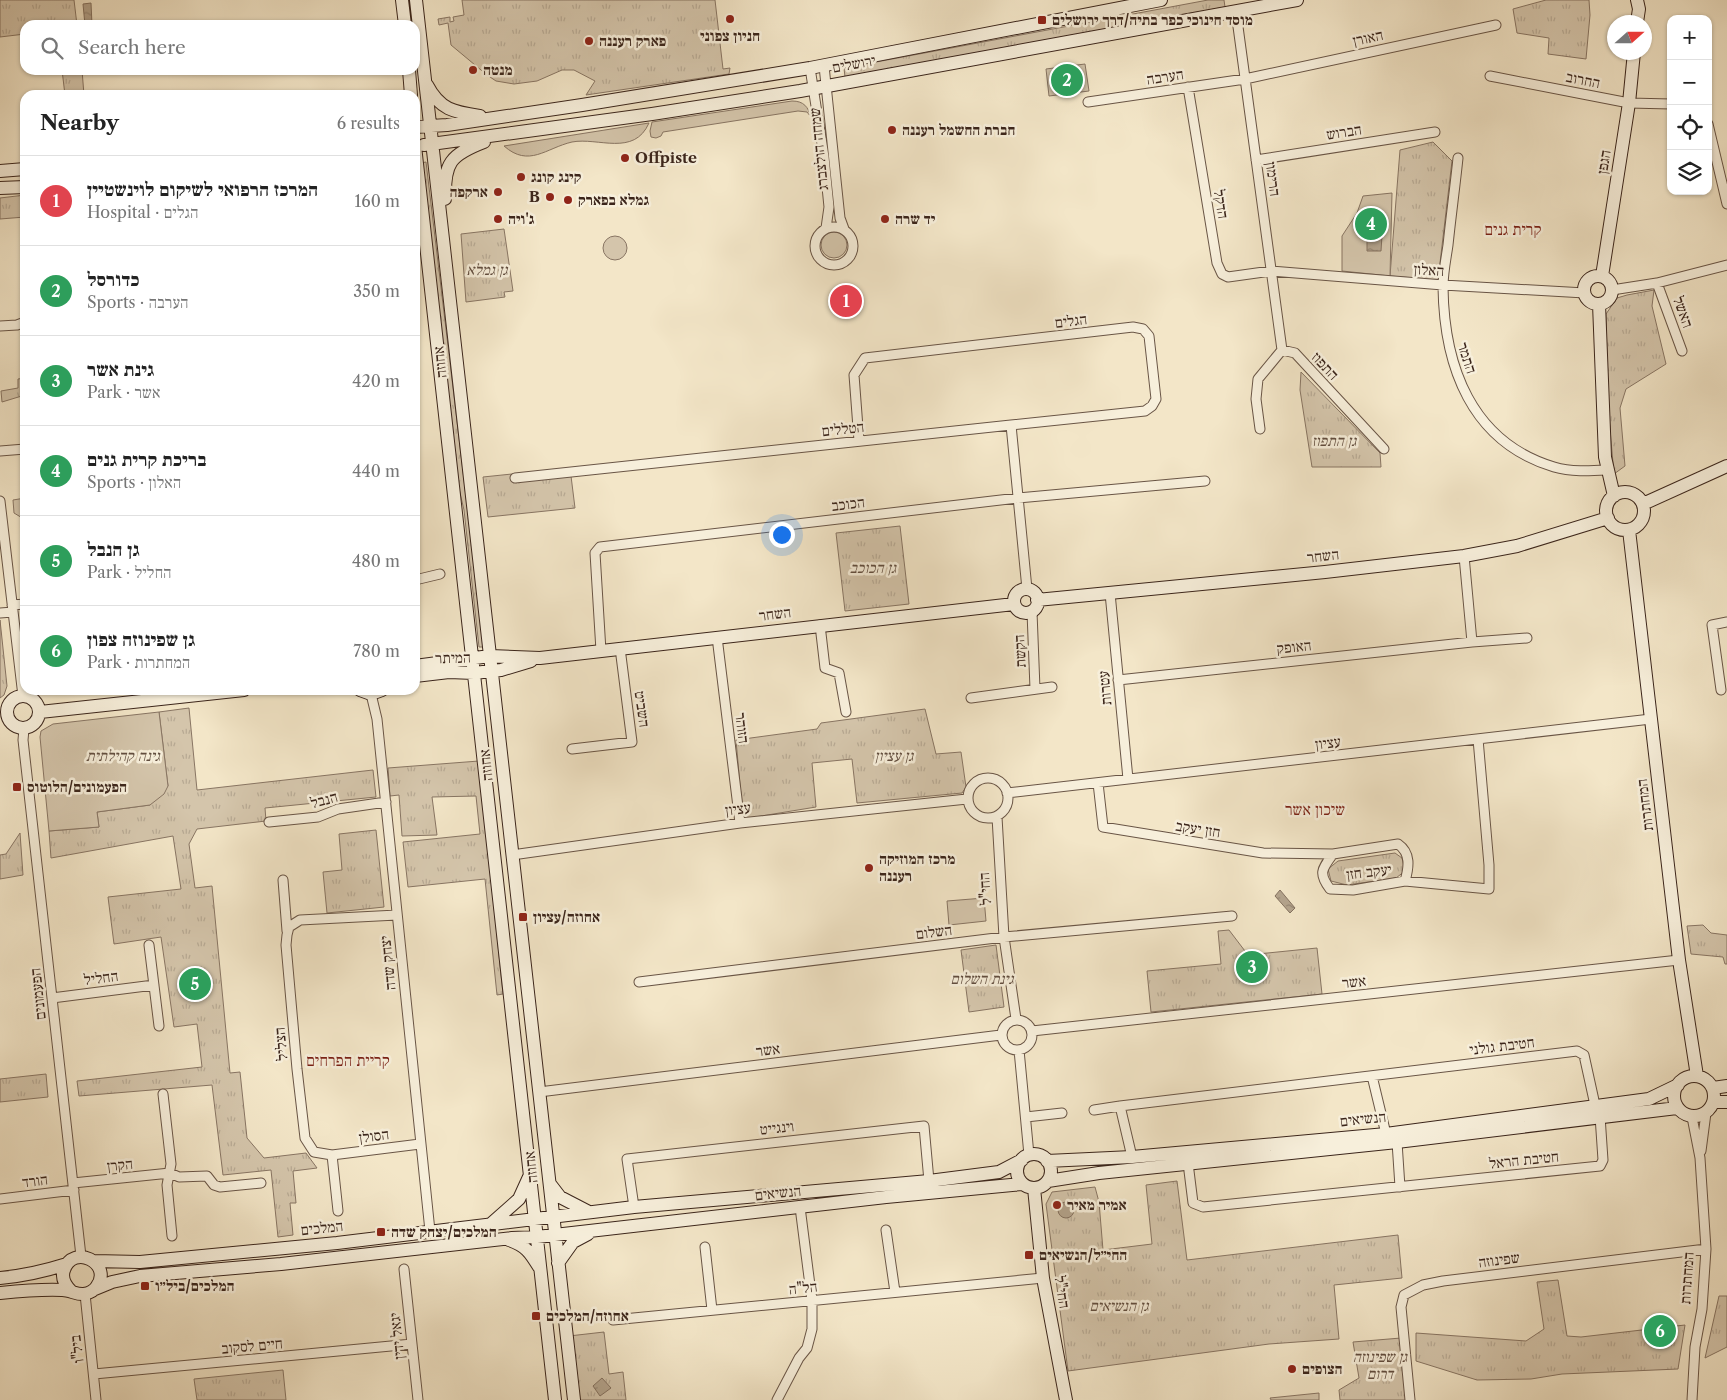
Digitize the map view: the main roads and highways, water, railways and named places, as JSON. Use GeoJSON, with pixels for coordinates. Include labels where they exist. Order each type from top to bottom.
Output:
{"type":"FeatureCollection","features":[{"type":"Feature","properties":{"kind":"water"},"geometry":{"type":"Polygon","coordinates":[[[91,3],[92,20],[85,20],[83,4],[91,3]]]}},
{"type":"Feature","properties":{"kind":"water"},"geometry":{"type":"Polygon","coordinates":[[[1367,219],[1383,220],[1381,251],[1367,251],[1367,219]]]}},
{"type":"Feature","properties":{"kind":"water"},"geometry":{"type":"Polygon","coordinates":[[[1280,890],[1295,908],[1290,913],[1275,896],[1280,890]]]}},
{"type":"Feature","properties":{"kind":"water"},"geometry":{"type":"Polygon","coordinates":[[[1066,1202],[1072,1204],[1074,1210],[1072,1216],[1066,1218],[1060,1216],[1058,1210],[1060,1204],[1066,1202]]]}},
{"type":"Feature","properties":{"kind":"water"},"geometry":{"type":"Polygon","coordinates":[[[602,1378],[611,1388],[600,1396],[593,1386],[602,1378]]]}},
{"type":"Feature","properties":{"kind":"place","name":"חניון צפוני"},"geometry":{"type":"Point","coordinates":[730,19]}},
{"type":"Feature","properties":{"kind":"place","name":"מוסד חינוכי כפר בתיה/דרך ירושלים"},"geometry":{"type":"Point","coordinates":[1042,20]}},
{"type":"Feature","properties":{"kind":"place","name":"פארק רעננה"},"geometry":{"type":"Point","coordinates":[589,41]}},
{"type":"Feature","properties":{"kind":"place","name":"מנטה"},"geometry":{"type":"Point","coordinates":[473,70]}},
{"type":"Feature","properties":{"kind":"place","name":"כדורסל"},"geometry":{"type":"Point","coordinates":[1067,80]}},
{"type":"Feature","properties":{"kind":"place","name":"חברת החשמל רעננה"},"geometry":{"type":"Point","coordinates":[892,130]}},
{"type":"Feature","properties":{"kind":"place","name":"Offpiste"},"geometry":{"type":"Point","coordinates":[625,158]}},
{"type":"Feature","properties":{"kind":"place","name":"קינג קונג"},"geometry":{"type":"Point","coordinates":[521,177]}},
{"type":"Feature","properties":{"kind":"place","name":"ארקפה"},"geometry":{"type":"Point","coordinates":[498,192]}},
{"type":"Feature","properties":{"kind":"place","name":"B"},"geometry":{"type":"Point","coordinates":[550,197]}},
{"type":"Feature","properties":{"kind":"place","name":"גמלא בפארק"},"geometry":{"type":"Point","coordinates":[568,200]}},
{"type":"Feature","properties":{"kind":"place","name":"ג'ויה"},"geometry":{"type":"Point","coordinates":[498,219]}},
{"type":"Feature","properties":{"kind":"place","name":"יד שרה"},"geometry":{"type":"Point","coordinates":[885,219]}},
{"type":"Feature","properties":{"kind":"place","name":"בריכת קרית גנים"},"geometry":{"type":"Point","coordinates":[1371,224]}},
{"type":"Feature","properties":{"kind":"place","name":"המרכז הרפואי לשיקום לוינשטיין"},"geometry":{"type":"Point","coordinates":[846,301]}},
{"type":"Feature","properties":{"kind":"place","name":"הפעמונים/הלוטוס"},"geometry":{"type":"Point","coordinates":[17,787]}},
{"type":"Feature","properties":{"kind":"place","name":"מרכז המוזיקה רעננה"},"geometry":{"type":"Point","coordinates":[869,868]}},
{"type":"Feature","properties":{"kind":"place","name":"אחוזה/עציון"},"geometry":{"type":"Point","coordinates":[523,917]}},
{"type":"Feature","properties":{"kind":"place","name":"גינת אשר"},"geometry":{"type":"Point","coordinates":[1252,967]}},
{"type":"Feature","properties":{"kind":"place","name":"גן הנבל"},"geometry":{"type":"Point","coordinates":[195,984]}},
{"type":"Feature","properties":{"kind":"place","name":"אמיר מאיר"},"geometry":{"type":"Point","coordinates":[1057,1205]}},
{"type":"Feature","properties":{"kind":"place","name":"המלכים/יצחק שדה"},"geometry":{"type":"Point","coordinates":[381,1232]}},
{"type":"Feature","properties":{"kind":"place","name":"החי״ל/הנשיאים"},"geometry":{"type":"Point","coordinates":[1029,1255]}},
{"type":"Feature","properties":{"kind":"place","name":"המלכים/ביל״ו"},"geometry":{"type":"Point","coordinates":[145,1286]}},
{"type":"Feature","properties":{"kind":"place","name":"אחוזה/המלכים"},"geometry":{"type":"Point","coordinates":[536,1316]}},
{"type":"Feature","properties":{"kind":"place","name":"גן שפינוזה צפון"},"geometry":{"type":"Point","coordinates":[1660,1331]}},
{"type":"Feature","properties":{"kind":"place","name":"הצופים"},"geometry":{"type":"Point","coordinates":[1292,1369]}},
{"type":"Feature","properties":{"kind":"district","name":"קרית גנים"},"geometry":{"type":"Point","coordinates":[1513,229]}},
{"type":"Feature","properties":{"kind":"district","name":"שיכון אשר"},"geometry":{"type":"Point","coordinates":[1315,809]}},
{"type":"Feature","properties":{"kind":"district","name":"קריית הפרחים"},"geometry":{"type":"Point","coordinates":[348,1060]}},
{"type":"Feature","properties":{"kind":"park label","name":"גן גמלא"},"geometry":{"type":"Point","coordinates":[487,270]}},
{"type":"Feature","properties":{"kind":"park label","name":"גן התפוז"},"geometry":{"type":"Point","coordinates":[1334,441]}},
{"type":"Feature","properties":{"kind":"park label","name":"גן הכוכב"},"geometry":{"type":"Point","coordinates":[873,568]}},
{"type":"Feature","properties":{"kind":"park label","name":"גינה קהילתית"},"geometry":{"type":"Point","coordinates":[123,756]}},
{"type":"Feature","properties":{"kind":"park label","name":"גן עציון"},"geometry":{"type":"Point","coordinates":[894,756]}},
{"type":"Feature","properties":{"kind":"park label","name":"גינת השלום"},"geometry":{"type":"Point","coordinates":[982,979]}},
{"type":"Feature","properties":{"kind":"park label","name":"גן הנשיאים"},"geometry":{"type":"Point","coordinates":[1119,1306]}},
{"type":"Feature","properties":{"kind":"park label","name":"גן שפינוזה דרום"},"geometry":{"type":"Point","coordinates":[1380,1366]}}]}
